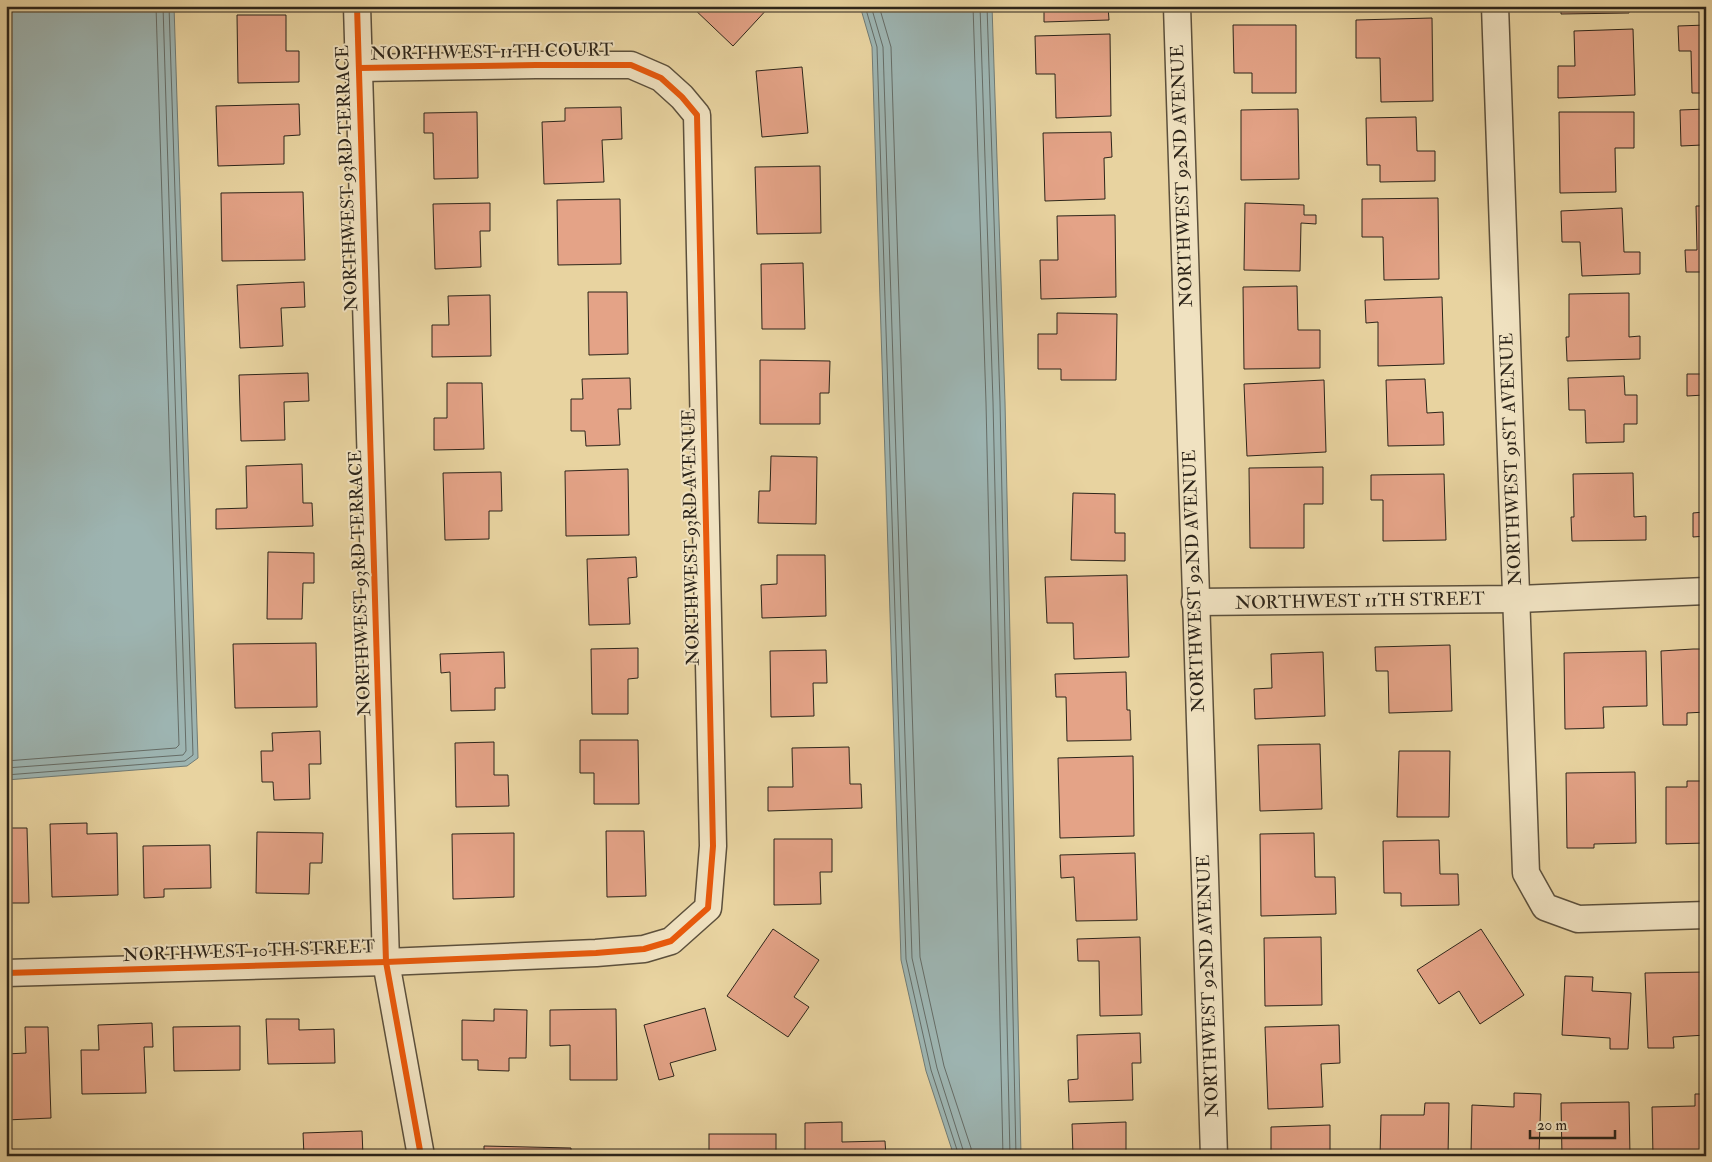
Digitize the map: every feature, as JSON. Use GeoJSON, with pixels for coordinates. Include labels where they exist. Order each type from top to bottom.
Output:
{"type":"FeatureCollection","features":[{"type":"Feature","properties":{"kind":"street","name":"NORTHWEST 93RD TERRACE"},"geometry":{"type":"LineString","coordinates":[[357,6],[386,962],[421,1156]]}},
{"type":"Feature","properties":{"kind":"street","name":"NORTHWEST 92ND AVENUE"},"geometry":{"type":"LineString","coordinates":[[1176,6],[1214,1156]]}},
{"type":"Feature","properties":{"kind":"street","name":"NORTHWEST 91ST AVENUE"},"geometry":{"type":"LineString","coordinates":[[1495,6],[1526,873],[1545,907],[1578,919],[1706,915]]}},
{"type":"Feature","properties":{"kind":"street","name":"NORTHWEST 11TH COURT"},"geometry":{"type":"LineString","coordinates":[[359,68],[631,65],[662,78],[682,96],[697,115]]}},
{"type":"Feature","properties":{"kind":"street","name":"NORTHWEST 93RD AVENUE"},"geometry":{"type":"LineString","coordinates":[[671,941],[708,908],[713,846],[697,115]]}},
{"type":"Feature","properties":{"kind":"street","name":"NORTHWEST 11TH STREET"},"geometry":{"type":"LineString","coordinates":[[1195,602],[1516,599],[1706,591]]}},
{"type":"Feature","properties":{"kind":"street","name":"NORTHWEST 10TH STREET"},"geometry":{"type":"LineString","coordinates":[[6,974],[386,962],[596,953],[644,949],[671,941]]}},
{"type":"Feature","properties":{"kind":"water"},"geometry":{"type":"Polygon","coordinates":[[[6,6],[174,6],[198,758],[187,766],[6,780],[6,6]]]}},
{"type":"Feature","properties":{"kind":"water"},"geometry":{"type":"Polygon","coordinates":[[[860,6],[992,6],[1005,402],[1021,1156],[954,1156],[926,1071],[901,960],[872,47],[860,6]]]}},
{"type":"Feature","properties":{"kind":"building"},"geometry":{"type":"Polygon","coordinates":[[[691,6],[770,6],[733,46],[691,6]]]}},
{"type":"Feature","properties":{"kind":"building"},"geometry":{"type":"Polygon","coordinates":[[[1044,6],[1108,6],[1109,20],[1044,22],[1044,6]]]}},
{"type":"Feature","properties":{"kind":"building"},"geometry":{"type":"Polygon","coordinates":[[[1561,6],[1629,6],[1629,13],[1561,14],[1561,6]]]}},
{"type":"Feature","properties":{"kind":"building"},"geometry":{"type":"Polygon","coordinates":[[[237,15],[286,15],[286,51],[299,51],[299,82],[238,83],[237,15]]]}},
{"type":"Feature","properties":{"kind":"building"},"geometry":{"type":"Polygon","coordinates":[[[1432,18],[1433,101],[1381,102],[1380,58],[1356,58],[1356,20],[1432,18]]]}},
{"type":"Feature","properties":{"kind":"building"},"geometry":{"type":"Polygon","coordinates":[[[1233,25],[1296,25],[1296,93],[1252,93],[1252,73],[1234,73],[1233,25]]]}},
{"type":"Feature","properties":{"kind":"building"},"geometry":{"type":"Polygon","coordinates":[[[1706,25],[1706,93],[1692,93],[1691,51],[1679,51],[1678,26],[1706,25]]]}},
{"type":"Feature","properties":{"kind":"building"},"geometry":{"type":"Polygon","coordinates":[[[1633,29],[1635,95],[1558,98],[1558,66],[1575,66],[1574,31],[1633,29]]]}},
{"type":"Feature","properties":{"kind":"building"},"geometry":{"type":"Polygon","coordinates":[[[1110,34],[1111,116],[1056,118],[1055,74],[1036,74],[1035,36],[1110,34]]]}},
{"type":"Feature","properties":{"kind":"building"},"geometry":{"type":"Polygon","coordinates":[[[802,67],[808,133],[762,137],[756,71],[802,67]]]}},
{"type":"Feature","properties":{"kind":"building"},"geometry":{"type":"Polygon","coordinates":[[[299,104],[300,135],[284,136],[284,164],[218,166],[216,106],[299,104]]]}},
{"type":"Feature","properties":{"kind":"building"},"geometry":{"type":"Polygon","coordinates":[[[621,107],[622,139],[602,140],[604,182],[544,184],[542,122],[565,121],[565,108],[621,107]]]}},
{"type":"Feature","properties":{"kind":"building"},"geometry":{"type":"Polygon","coordinates":[[[1298,109],[1299,179],[1241,180],[1241,110],[1298,109]]]}},
{"type":"Feature","properties":{"kind":"building"},"geometry":{"type":"Polygon","coordinates":[[[1706,109],[1706,190],[1703,190],[1702,145],[1681,146],[1680,110],[1706,109]]]}},
{"type":"Feature","properties":{"kind":"building"},"geometry":{"type":"Polygon","coordinates":[[[477,112],[478,178],[434,179],[433,133],[424,133],[424,113],[477,112]]]}},
{"type":"Feature","properties":{"kind":"building"},"geometry":{"type":"Polygon","coordinates":[[[1559,112],[1634,112],[1634,148],[1615,148],[1616,192],[1560,193],[1559,112]]]}},
{"type":"Feature","properties":{"kind":"building"},"geometry":{"type":"Polygon","coordinates":[[[1416,117],[1417,151],[1435,151],[1435,181],[1380,182],[1380,165],[1367,165],[1366,118],[1416,117]]]}},
{"type":"Feature","properties":{"kind":"building"},"geometry":{"type":"Polygon","coordinates":[[[1111,132],[1112,157],[1104,158],[1105,199],[1045,201],[1043,133],[1111,132]]]}},
{"type":"Feature","properties":{"kind":"building"},"geometry":{"type":"Polygon","coordinates":[[[820,166],[821,233],[757,234],[755,167],[820,166]]]}},
{"type":"Feature","properties":{"kind":"building"},"geometry":{"type":"Polygon","coordinates":[[[303,192],[305,260],[222,261],[221,193],[303,192]]]}},
{"type":"Feature","properties":{"kind":"building"},"geometry":{"type":"Polygon","coordinates":[[[1438,198],[1439,279],[1384,280],[1383,237],[1362,237],[1362,199],[1438,198]]]}},
{"type":"Feature","properties":{"kind":"building"},"geometry":{"type":"Polygon","coordinates":[[[620,199],[621,264],[558,265],[557,200],[620,199]]]}},
{"type":"Feature","properties":{"kind":"building"},"geometry":{"type":"Polygon","coordinates":[[[490,203],[490,231],[480,231],[481,267],[435,269],[433,204],[490,203]]]}},
{"type":"Feature","properties":{"kind":"building"},"geometry":{"type":"Polygon","coordinates":[[[1245,203],[1304,205],[1304,215],[1316,215],[1316,224],[1301,223],[1300,271],[1244,270],[1245,203]]]}},
{"type":"Feature","properties":{"kind":"building"},"geometry":{"type":"Polygon","coordinates":[[[1696,206],[1706,206],[1706,272],[1686,272],[1685,250],[1697,250],[1696,206]]]}},
{"type":"Feature","properties":{"kind":"building"},"geometry":{"type":"Polygon","coordinates":[[[1622,208],[1624,252],[1640,252],[1640,274],[1582,276],[1580,242],[1562,242],[1561,211],[1622,208]]]}},
{"type":"Feature","properties":{"kind":"building"},"geometry":{"type":"Polygon","coordinates":[[[1115,215],[1116,297],[1041,299],[1040,260],[1058,260],[1057,216],[1115,215]]]}},
{"type":"Feature","properties":{"kind":"building"},"geometry":{"type":"Polygon","coordinates":[[[803,263],[805,329],[762,329],[761,264],[803,263]]]}},
{"type":"Feature","properties":{"kind":"building"},"geometry":{"type":"Polygon","coordinates":[[[304,282],[305,307],[281,308],[283,346],[240,348],[237,285],[304,282]]]}},
{"type":"Feature","properties":{"kind":"building"},"geometry":{"type":"Polygon","coordinates":[[[1297,286],[1298,330],[1320,330],[1320,368],[1244,369],[1243,287],[1297,286]]]}},
{"type":"Feature","properties":{"kind":"building"},"geometry":{"type":"Polygon","coordinates":[[[1701,287],[1706,287],[1706,354],[1703,354],[1701,287]]]}},
{"type":"Feature","properties":{"kind":"building"},"geometry":{"type":"Polygon","coordinates":[[[588,292],[627,292],[628,354],[589,355],[588,292]]]}},
{"type":"Feature","properties":{"kind":"building"},"geometry":{"type":"Polygon","coordinates":[[[1629,293],[1629,337],[1640,336],[1640,359],[1567,361],[1566,337],[1569,337],[1569,294],[1629,293]]]}},
{"type":"Feature","properties":{"kind":"building"},"geometry":{"type":"Polygon","coordinates":[[[490,295],[491,356],[432,357],[432,325],[449,325],[448,296],[490,295]]]}},
{"type":"Feature","properties":{"kind":"building"},"geometry":{"type":"Polygon","coordinates":[[[1442,297],[1444,364],[1378,366],[1378,322],[1366,323],[1365,300],[1442,297]]]}},
{"type":"Feature","properties":{"kind":"building"},"geometry":{"type":"Polygon","coordinates":[[[1057,313],[1117,314],[1116,380],[1061,380],[1061,369],[1038,369],[1038,334],[1057,334],[1057,313]]]}},
{"type":"Feature","properties":{"kind":"building"},"geometry":{"type":"Polygon","coordinates":[[[760,360],[830,361],[829,393],[820,393],[820,424],[760,424],[760,360]]]}},
{"type":"Feature","properties":{"kind":"building"},"geometry":{"type":"Polygon","coordinates":[[[308,373],[309,401],[284,402],[285,440],[241,441],[239,375],[308,373]]]}},
{"type":"Feature","properties":{"kind":"building"},"geometry":{"type":"Polygon","coordinates":[[[1687,374],[1706,374],[1706,436],[1704,395],[1687,396],[1687,374]]]}},
{"type":"Feature","properties":{"kind":"building"},"geometry":{"type":"Polygon","coordinates":[[[1624,376],[1625,395],[1637,395],[1637,424],[1624,424],[1624,442],[1586,443],[1585,410],[1569,410],[1568,378],[1624,376]]]}},
{"type":"Feature","properties":{"kind":"building"},"geometry":{"type":"Polygon","coordinates":[[[630,378],[631,409],[618,409],[620,445],[586,446],[585,431],[571,431],[571,399],[583,399],[582,379],[630,378]]]}},
{"type":"Feature","properties":{"kind":"building"},"geometry":{"type":"Polygon","coordinates":[[[1425,379],[1427,413],[1443,412],[1444,445],[1388,446],[1386,380],[1425,379]]]}},
{"type":"Feature","properties":{"kind":"building"},"geometry":{"type":"Polygon","coordinates":[[[1324,380],[1326,452],[1247,456],[1244,384],[1324,380]]]}},
{"type":"Feature","properties":{"kind":"building"},"geometry":{"type":"Polygon","coordinates":[[[447,383],[482,383],[484,449],[434,450],[434,418],[447,418],[447,383]]]}},
{"type":"Feature","properties":{"kind":"building"},"geometry":{"type":"Polygon","coordinates":[[[771,456],[817,457],[816,524],[758,523],[759,491],[770,491],[771,456]]]}},
{"type":"Feature","properties":{"kind":"building"},"geometry":{"type":"Polygon","coordinates":[[[302,464],[303,503],[312,503],[313,526],[216,529],[216,509],[247,508],[246,466],[302,464]]]}},
{"type":"Feature","properties":{"kind":"building"},"geometry":{"type":"Polygon","coordinates":[[[1323,467],[1323,504],[1304,504],[1304,548],[1250,548],[1249,468],[1323,467]]]}},
{"type":"Feature","properties":{"kind":"building"},"geometry":{"type":"Polygon","coordinates":[[[628,469],[629,535],[566,536],[565,471],[628,469]]]}},
{"type":"Feature","properties":{"kind":"building"},"geometry":{"type":"Polygon","coordinates":[[[1703,470],[1706,470],[1706,536],[1693,537],[1693,513],[1704,512],[1703,470]]]}},
{"type":"Feature","properties":{"kind":"building"},"geometry":{"type":"Polygon","coordinates":[[[501,472],[502,511],[489,511],[489,539],[445,540],[443,473],[501,472]]]}},
{"type":"Feature","properties":{"kind":"building"},"geometry":{"type":"Polygon","coordinates":[[[1633,473],[1634,517],[1646,516],[1646,540],[1572,541],[1571,517],[1574,517],[1573,474],[1633,473]]]}},
{"type":"Feature","properties":{"kind":"building"},"geometry":{"type":"Polygon","coordinates":[[[1444,474],[1446,540],[1383,541],[1383,500],[1371,500],[1371,475],[1444,474]]]}},
{"type":"Feature","properties":{"kind":"building"},"geometry":{"type":"Polygon","coordinates":[[[1073,493],[1115,494],[1115,533],[1125,533],[1125,561],[1071,560],[1073,493]]]}},
{"type":"Feature","properties":{"kind":"building"},"geometry":{"type":"Polygon","coordinates":[[[268,552],[314,553],[314,583],[303,583],[302,619],[267,619],[268,552]]]}},
{"type":"Feature","properties":{"kind":"building"},"geometry":{"type":"Polygon","coordinates":[[[777,555],[825,555],[826,616],[762,618],[761,585],[777,584],[777,555]]]}},
{"type":"Feature","properties":{"kind":"building"},"geometry":{"type":"Polygon","coordinates":[[[636,557],[637,577],[628,578],[630,624],[589,625],[587,559],[636,557]]]}},
{"type":"Feature","properties":{"kind":"building"},"geometry":{"type":"Polygon","coordinates":[[[1127,575],[1129,657],[1074,659],[1073,623],[1047,623],[1045,577],[1127,575]]]}},
{"type":"Feature","properties":{"kind":"building"},"geometry":{"type":"Polygon","coordinates":[[[316,643],[317,707],[235,708],[233,644],[316,643]]]}},
{"type":"Feature","properties":{"kind":"building"},"geometry":{"type":"Polygon","coordinates":[[[1450,645],[1452,711],[1389,713],[1388,671],[1376,671],[1375,647],[1450,645]]]}},
{"type":"Feature","properties":{"kind":"building"},"geometry":{"type":"Polygon","coordinates":[[[638,648],[638,678],[628,679],[628,714],[592,714],[591,649],[638,648]]]}},
{"type":"Feature","properties":{"kind":"building"},"geometry":{"type":"Polygon","coordinates":[[[1706,649],[1706,712],[1687,713],[1687,725],[1663,725],[1661,651],[1706,649]]]}},
{"type":"Feature","properties":{"kind":"building"},"geometry":{"type":"Polygon","coordinates":[[[826,650],[827,683],[813,683],[814,716],[771,717],[770,651],[826,650]]]}},
{"type":"Feature","properties":{"kind":"building"},"geometry":{"type":"Polygon","coordinates":[[[1646,651],[1647,706],[1603,707],[1604,728],[1565,729],[1564,653],[1646,651]]]}},
{"type":"Feature","properties":{"kind":"building"},"geometry":{"type":"Polygon","coordinates":[[[504,652],[505,688],[495,688],[495,710],[451,711],[450,672],[441,673],[440,654],[504,652]]]}},
{"type":"Feature","properties":{"kind":"building"},"geometry":{"type":"Polygon","coordinates":[[[1323,652],[1325,716],[1255,719],[1254,689],[1272,688],[1271,654],[1323,652]]]}},
{"type":"Feature","properties":{"kind":"building"},"geometry":{"type":"Polygon","coordinates":[[[1126,672],[1127,710],[1130,710],[1131,740],[1067,741],[1066,697],[1056,697],[1055,674],[1126,672]]]}},
{"type":"Feature","properties":{"kind":"building"},"geometry":{"type":"Polygon","coordinates":[[[320,731],[321,764],[309,764],[310,799],[274,800],[273,782],[262,782],[261,751],[273,751],[272,733],[320,731]]]}},
{"type":"Feature","properties":{"kind":"building"},"geometry":{"type":"Polygon","coordinates":[[[580,740],[638,740],[639,804],[594,804],[594,773],[580,773],[580,740]]]}},
{"type":"Feature","properties":{"kind":"building"},"geometry":{"type":"Polygon","coordinates":[[[494,742],[494,775],[508,775],[509,806],[456,807],[455,743],[494,742]]]}},
{"type":"Feature","properties":{"kind":"building"},"geometry":{"type":"Polygon","coordinates":[[[1320,744],[1322,809],[1260,811],[1258,745],[1320,744]]]}},
{"type":"Feature","properties":{"kind":"building"},"geometry":{"type":"Polygon","coordinates":[[[849,747],[850,784],[861,784],[862,808],[768,811],[768,787],[793,787],[792,748],[849,747]]]}},
{"type":"Feature","properties":{"kind":"building"},"geometry":{"type":"Polygon","coordinates":[[[1399,751],[1450,751],[1449,817],[1397,817],[1399,751]]]}},
{"type":"Feature","properties":{"kind":"building"},"geometry":{"type":"Polygon","coordinates":[[[1133,756],[1134,836],[1060,838],[1058,758],[1133,756]]]}},
{"type":"Feature","properties":{"kind":"building"},"geometry":{"type":"Polygon","coordinates":[[[1635,772],[1636,843],[1594,844],[1594,848],[1567,848],[1566,773],[1635,772]]]}},
{"type":"Feature","properties":{"kind":"building"},"geometry":{"type":"Polygon","coordinates":[[[1687,781],[1706,781],[1706,843],[1666,844],[1666,787],[1687,787],[1687,781]]]}},
{"type":"Feature","properties":{"kind":"building"},"geometry":{"type":"Polygon","coordinates":[[[87,823],[87,834],[117,833],[118,895],[52,897],[50,824],[87,823]]]}},
{"type":"Feature","properties":{"kind":"building"},"geometry":{"type":"Polygon","coordinates":[[[6,828],[27,828],[29,903],[6,903],[6,828]]]}},
{"type":"Feature","properties":{"kind":"building"},"geometry":{"type":"Polygon","coordinates":[[[606,831],[644,831],[646,896],[607,897],[606,831]]]}},
{"type":"Feature","properties":{"kind":"building"},"geometry":{"type":"Polygon","coordinates":[[[257,832],[323,833],[322,863],[310,863],[309,894],[256,893],[257,832]]]}},
{"type":"Feature","properties":{"kind":"building"},"geometry":{"type":"Polygon","coordinates":[[[514,833],[514,897],[453,899],[452,834],[514,833]]]}},
{"type":"Feature","properties":{"kind":"building"},"geometry":{"type":"Polygon","coordinates":[[[1314,833],[1315,877],[1335,877],[1336,914],[1261,916],[1260,834],[1314,833]]]}},
{"type":"Feature","properties":{"kind":"building"},"geometry":{"type":"Polygon","coordinates":[[[774,839],[832,839],[832,872],[820,872],[821,904],[774,905],[774,839]]]}},
{"type":"Feature","properties":{"kind":"building"},"geometry":{"type":"Polygon","coordinates":[[[1439,840],[1440,874],[1458,874],[1459,905],[1401,906],[1401,893],[1384,893],[1383,841],[1439,840]]]}},
{"type":"Feature","properties":{"kind":"building"},"geometry":{"type":"Polygon","coordinates":[[[210,845],[211,888],[164,889],[164,897],[144,898],[143,846],[210,845]]]}},
{"type":"Feature","properties":{"kind":"building"},"geometry":{"type":"Polygon","coordinates":[[[1135,853],[1137,920],[1076,921],[1074,877],[1061,878],[1060,855],[1135,853]]]}},
{"type":"Feature","properties":{"kind":"building"},"geometry":{"type":"Polygon","coordinates":[[[773,929],[819,960],[794,997],[809,1007],[788,1037],[727,996],[773,929]]]}},
{"type":"Feature","properties":{"kind":"building"},"geometry":{"type":"Polygon","coordinates":[[[1481,929],[1524,995],[1480,1024],[1459,991],[1439,1004],[1417,970],[1481,929]]]}},
{"type":"Feature","properties":{"kind":"building"},"geometry":{"type":"Polygon","coordinates":[[[1140,937],[1142,1015],[1100,1016],[1099,961],[1078,961],[1077,939],[1140,937]]]}},
{"type":"Feature","properties":{"kind":"building"},"geometry":{"type":"Polygon","coordinates":[[[1321,937],[1322,1005],[1265,1006],[1264,938],[1321,937]]]}},
{"type":"Feature","properties":{"kind":"building"},"geometry":{"type":"Polygon","coordinates":[[[1706,972],[1706,1035],[1673,1037],[1674,1048],[1648,1048],[1645,973],[1706,972]]]}},
{"type":"Feature","properties":{"kind":"building"},"geometry":{"type":"Polygon","coordinates":[[[1565,976],[1593,977],[1592,991],[1631,993],[1628,1049],[1610,1049],[1610,1038],[1562,1035],[1565,976]]]}},
{"type":"Feature","properties":{"kind":"building"},"geometry":{"type":"Polygon","coordinates":[[[705,1008],[716,1050],[670,1063],[674,1076],[659,1080],[644,1025],[705,1008]]]}},
{"type":"Feature","properties":{"kind":"building"},"geometry":{"type":"Polygon","coordinates":[[[494,1009],[527,1010],[526,1058],[509,1058],[509,1071],[478,1070],[478,1060],[462,1060],[462,1020],[494,1021],[494,1009]]]}},
{"type":"Feature","properties":{"kind":"building"},"geometry":{"type":"Polygon","coordinates":[[[616,1009],[617,1080],[570,1080],[570,1045],[550,1046],[550,1010],[616,1009]]]}},
{"type":"Feature","properties":{"kind":"building"},"geometry":{"type":"Polygon","coordinates":[[[266,1019],[299,1019],[299,1030],[334,1029],[335,1063],[268,1064],[266,1019]]]}},
{"type":"Feature","properties":{"kind":"building"},"geometry":{"type":"Polygon","coordinates":[[[152,1023],[153,1047],[144,1047],[146,1093],[82,1094],[81,1050],[99,1050],[98,1025],[152,1023]]]}},
{"type":"Feature","properties":{"kind":"building"},"geometry":{"type":"Polygon","coordinates":[[[1339,1025],[1340,1063],[1321,1064],[1323,1107],[1268,1109],[1265,1027],[1339,1025]]]}},
{"type":"Feature","properties":{"kind":"building"},"geometry":{"type":"Polygon","coordinates":[[[240,1026],[240,1070],[174,1071],[173,1027],[240,1026]]]}},
{"type":"Feature","properties":{"kind":"building"},"geometry":{"type":"Polygon","coordinates":[[[25,1027],[48,1027],[51,1118],[6,1120],[6,1054],[26,1053],[25,1027]]]}},
{"type":"Feature","properties":{"kind":"building"},"geometry":{"type":"Polygon","coordinates":[[[1140,1033],[1141,1063],[1132,1063],[1133,1100],[1069,1102],[1068,1080],[1078,1079],[1077,1035],[1140,1033]]]}},
{"type":"Feature","properties":{"kind":"building"},"geometry":{"type":"Polygon","coordinates":[[[1514,1093],[1541,1094],[1539,1154],[1471,1153],[1472,1105],[1514,1107],[1514,1093]]]}},
{"type":"Feature","properties":{"kind":"building"},"geometry":{"type":"Polygon","coordinates":[[[1695,1094],[1706,1094],[1706,1156],[1653,1156],[1652,1107],[1695,1106],[1695,1094]]]}},
{"type":"Feature","properties":{"kind":"building"},"geometry":{"type":"Polygon","coordinates":[[[1629,1102],[1630,1156],[1562,1156],[1561,1103],[1629,1102]]]}},
{"type":"Feature","properties":{"kind":"building"},"geometry":{"type":"Polygon","coordinates":[[[1425,1103],[1449,1103],[1448,1156],[1380,1156],[1381,1115],[1424,1115],[1425,1103]]]}},
{"type":"Feature","properties":{"kind":"building"},"geometry":{"type":"Polygon","coordinates":[[[842,1122],[842,1142],[885,1141],[886,1156],[805,1156],[805,1123],[842,1122]]]}},
{"type":"Feature","properties":{"kind":"building"},"geometry":{"type":"Polygon","coordinates":[[[1126,1122],[1126,1156],[1073,1156],[1072,1124],[1126,1122]]]}},
{"type":"Feature","properties":{"kind":"building"},"geometry":{"type":"Polygon","coordinates":[[[1330,1125],[1330,1156],[1271,1156],[1271,1127],[1330,1125]]]}},
{"type":"Feature","properties":{"kind":"building"},"geometry":{"type":"Polygon","coordinates":[[[362,1131],[363,1156],[304,1156],[303,1133],[362,1131]]]}},
{"type":"Feature","properties":{"kind":"building"},"geometry":{"type":"Polygon","coordinates":[[[709,1134],[776,1134],[776,1156],[709,1156],[709,1134]]]}},
{"type":"Feature","properties":{"kind":"building"},"geometry":{"type":"Polygon","coordinates":[[[484,1146],[571,1148],[571,1156],[484,1156],[484,1146]]]}},
{"type":"Feature","properties":{"kind":"building"},"geometry":{"type":"Polygon","coordinates":[[[623,1151],[651,1151],[651,1156],[623,1156],[623,1151]]]}},
{"type":"Feature","properties":{"kind":"building"},"geometry":{"type":"Polygon","coordinates":[[[130,1153],[166,1153],[166,1156],[130,1156],[130,1153]]]}},
{"type":"Feature","properties":{"kind":"cycle path"},"geometry":{"type":"LineString","coordinates":[[357,6],[386,962],[421,1156]]}},
{"type":"Feature","properties":{"kind":"cycle path"},"geometry":{"type":"LineString","coordinates":[[6,973],[386,962],[596,953],[644,949],[671,941],[708,908],[713,846],[697,115],[682,97],[661,78],[631,65],[359,68]]}}]}
